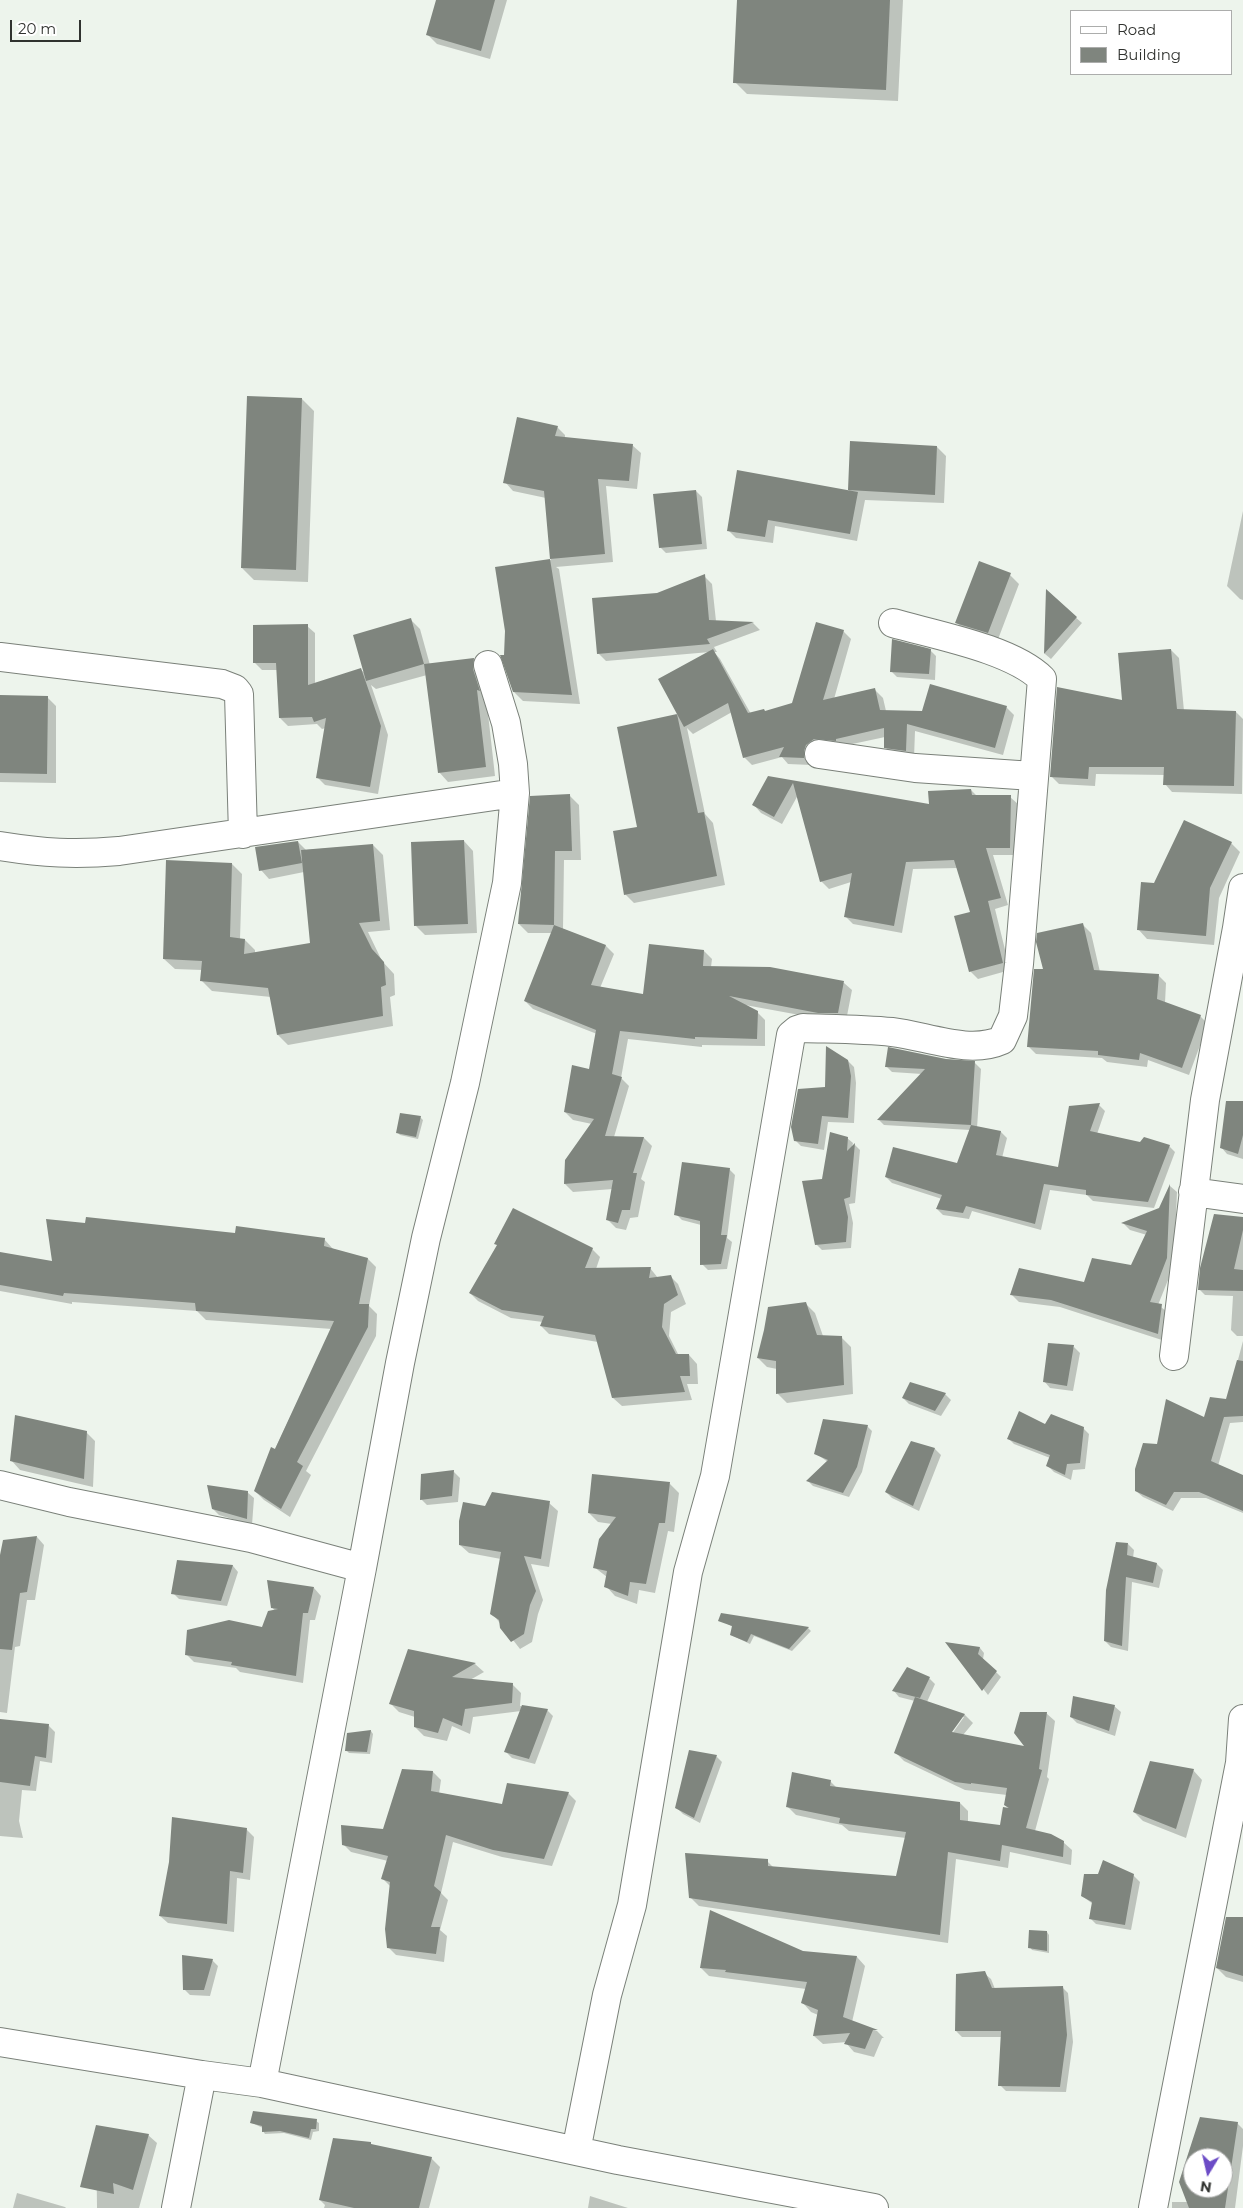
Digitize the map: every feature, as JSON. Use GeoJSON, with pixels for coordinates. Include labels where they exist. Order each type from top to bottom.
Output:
{"type":"FeatureCollection","features":[{"type":"Feature","properties":{"kind":"street"},"geometry":{"type":"LineString","coordinates":[[576,2151],[607,1995],[632,1904],[688,1572],[715,1476],[790,1039],[797,1030],[803,1028],[892,1032],[976,1047],[991,1045],[1002,1040],[1009,1029],[1013,1016],[1019,964],[1042,679],[1031,669],[1008,656],[893,623]]}},
{"type":"Feature","properties":{"kind":"street"},"geometry":{"type":"LineString","coordinates":[[0,658],[222,684],[236,689],[239,694],[241,715],[243,834]]}},
{"type":"Feature","properties":{"kind":"street"},"geometry":{"type":"LineString","coordinates":[[262,2083],[400,1363],[426,1238],[464,1084],[506,883],[515,793],[514,764],[506,724],[488,665]]}},
{"type":"Feature","properties":{"kind":"street"},"geometry":{"type":"LineString","coordinates":[[819,754],[915,768],[1033,776]]}},
{"type":"Feature","properties":{"kind":"street"},"geometry":{"type":"LineString","coordinates":[[0,846],[46,853],[81,854],[243,834],[288,825],[515,793]]}},
{"type":"Feature","properties":{"kind":"street"},"geometry":{"type":"LineString","coordinates":[[1174,1356],[1204,1100],[1243,888]]}},
{"type":"Feature","properties":{"kind":"street"},"geometry":{"type":"LineString","coordinates":[[1193,1192],[1243,1199]]}},
{"type":"Feature","properties":{"kind":"street"},"geometry":{"type":"LineString","coordinates":[[0,1485],[69,1502],[251,1538],[362,1568]]}},
{"type":"Feature","properties":{"kind":"street"},"geometry":{"type":"LineString","coordinates":[[1153,2208],[1240,1763],[1243,1719]]}},
{"type":"Feature","properties":{"kind":"street"},"geometry":{"type":"LineString","coordinates":[[0,2042],[262,2083],[576,2151],[874,2208]]}},
{"type":"Feature","properties":{"kind":"street"},"geometry":{"type":"LineString","coordinates":[[176,2208],[202,2075]]}},
{"type":"Feature","properties":{"kind":"building"},"geometry":{"type":"Polygon","coordinates":[[[436,0],[495,0],[481,51],[426,35],[436,0]]]}},
{"type":"Feature","properties":{"kind":"building"},"geometry":{"type":"Polygon","coordinates":[[[737,0],[890,0],[886,90],[733,83],[737,0]]]}},
{"type":"Feature","properties":{"kind":"building"},"geometry":{"type":"Polygon","coordinates":[[[247,396],[302,398],[296,570],[241,568],[247,396]]]}},
{"type":"Feature","properties":{"kind":"building"},"geometry":{"type":"Polygon","coordinates":[[[517,417],[558,426],[555,436],[633,444],[629,481],[598,479],[605,554],[550,559],[544,491],[503,483],[517,417]]]}},
{"type":"Feature","properties":{"kind":"building"},"geometry":{"type":"Polygon","coordinates":[[[850,441],[937,446],[935,495],[848,490],[850,441]]]}},
{"type":"Feature","properties":{"kind":"building"},"geometry":{"type":"Polygon","coordinates":[[[737,470],[858,492],[850,534],[768,520],[765,537],[727,531],[737,470]]]}},
{"type":"Feature","properties":{"kind":"building"},"geometry":{"type":"Polygon","coordinates":[[[696,490],[702,544],[659,548],[653,494],[696,490]]]}},
{"type":"Feature","properties":{"kind":"building"},"geometry":{"type":"Polygon","coordinates":[[[550,559],[572,695],[513,692],[500,655],[504,655],[505,631],[495,567],[550,559]]]}},
{"type":"Feature","properties":{"kind":"building"},"geometry":{"type":"Polygon","coordinates":[[[979,561],[1011,573],[988,633],[955,623],[979,561]]]}},
{"type":"Feature","properties":{"kind":"building"},"geometry":{"type":"Polygon","coordinates":[[[705,574],[709,620],[754,622],[707,639],[710,644],[597,654],[592,598],[657,593],[705,574]]]}},
{"type":"Feature","properties":{"kind":"building"},"geometry":{"type":"Polygon","coordinates":[[[1046,589],[1077,617],[1044,654],[1046,589]]]}},
{"type":"Feature","properties":{"kind":"building"},"geometry":{"type":"Polygon","coordinates":[[[411,618],[424,664],[366,681],[353,635],[411,618]]]}},
{"type":"Feature","properties":{"kind":"building"},"geometry":{"type":"Polygon","coordinates":[[[816,622],[844,630],[823,700],[875,688],[880,710],[922,711],[930,684],[1007,706],[995,748],[907,724],[906,751],[884,748],[884,728],[836,739],[836,741],[814,739],[806,745],[804,758],[779,757],[784,747],[743,758],[728,703],[684,727],[658,679],[713,649],[748,713],[764,709],[765,711],[792,703],[816,622]]]}},
{"type":"Feature","properties":{"kind":"building"},"geometry":{"type":"Polygon","coordinates":[[[308,624],[308,685],[361,668],[381,726],[370,787],[316,778],[326,718],[314,722],[312,717],[279,718],[276,663],[253,663],[253,625],[308,624]]]}},
{"type":"Feature","properties":{"kind":"building"},"geometry":{"type":"Polygon","coordinates":[[[892,639],[931,649],[929,674],[890,672],[892,639]]]}},
{"type":"Feature","properties":{"kind":"building"},"geometry":{"type":"Polygon","coordinates":[[[1171,649],[1177,709],[1236,711],[1234,786],[1163,785],[1164,767],[1089,767],[1088,779],[1050,777],[1057,687],[1122,700],[1118,653],[1171,649]]]}},
{"type":"Feature","properties":{"kind":"building"},"geometry":{"type":"Polygon","coordinates":[[[474,658],[473,669],[480,691],[477,690],[486,767],[438,773],[424,664],[474,658]]]}},
{"type":"Feature","properties":{"kind":"building"},"geometry":{"type":"Polygon","coordinates":[[[0,695],[48,696],[47,774],[0,773],[0,695]]]}},
{"type":"Feature","properties":{"kind":"building"},"geometry":{"type":"Polygon","coordinates":[[[677,714],[698,813],[704,812],[717,876],[624,895],[613,831],[637,827],[617,727],[677,714]]]}},
{"type":"Feature","properties":{"kind":"building"},"geometry":{"type":"Polygon","coordinates":[[[768,776],[929,804],[928,791],[971,789],[972,795],[1011,795],[1010,848],[986,848],[1001,898],[988,901],[1003,963],[969,972],[954,916],[970,912],[954,860],[906,862],[894,926],[844,917],[852,873],[820,882],[793,783],[774,817],[752,805],[768,776]]]}},
{"type":"Feature","properties":{"kind":"building"},"geometry":{"type":"Polygon","coordinates":[[[570,794],[572,851],[555,851],[554,925],[518,924],[530,796],[570,794]]]}},
{"type":"Feature","properties":{"kind":"building"},"geometry":{"type":"Polygon","coordinates":[[[1184,820],[1232,842],[1210,888],[1206,936],[1137,930],[1141,882],[1154,883],[1184,820]]]}},
{"type":"Feature","properties":{"kind":"building"},"geometry":{"type":"Polygon","coordinates":[[[464,840],[468,924],[414,926],[411,842],[464,840]]]}},
{"type":"Feature","properties":{"kind":"building"},"geometry":{"type":"Polygon","coordinates":[[[298,841],[302,863],[259,871],[255,847],[298,841]]]}},
{"type":"Feature","properties":{"kind":"building"},"geometry":{"type":"Polygon","coordinates":[[[373,844],[380,921],[359,923],[372,949],[384,962],[386,985],[381,987],[383,1016],[277,1035],[268,988],[200,981],[202,961],[163,959],[166,860],[232,863],[230,937],[245,939],[244,954],[310,943],[301,850],[373,844]]]}},
{"type":"Feature","properties":{"kind":"building"},"geometry":{"type":"Polygon","coordinates":[[[1083,923],[1094,970],[1159,974],[1157,999],[1201,1015],[1182,1068],[1140,1053],[1139,1060],[1098,1055],[1098,1051],[1027,1047],[1034,969],[1043,969],[1036,942],[1037,933],[1083,923]]]}},
{"type":"Feature","properties":{"kind":"building"},"geometry":{"type":"Polygon","coordinates":[[[554,925],[606,945],[591,985],[643,994],[649,944],[704,950],[703,966],[770,967],[844,981],[838,1013],[818,1013],[729,996],[758,1011],[757,1039],[695,1037],[695,1039],[620,1031],[612,1074],[622,1077],[605,1136],[644,1137],[633,1173],[637,1173],[630,1210],[622,1210],[618,1223],[606,1220],[613,1180],[564,1184],[565,1160],[594,1119],[564,1112],[572,1065],[589,1069],[596,1030],[524,1001],[554,925]]]}},
{"type":"Feature","properties":{"kind":"building"},"geometry":{"type":"Polygon","coordinates":[[[826,1046],[848,1060],[851,1076],[848,1118],[822,1116],[818,1144],[794,1141],[791,1127],[798,1089],[825,1087],[826,1046]]]}},
{"type":"Feature","properties":{"kind":"building"},"geometry":{"type":"Polygon","coordinates":[[[888,1047],[946,1059],[975,1061],[971,1125],[877,1120],[925,1069],[885,1067],[888,1047]]]}},
{"type":"Feature","properties":{"kind":"building"},"geometry":{"type":"Polygon","coordinates":[[[1226,1101],[1243,1101],[1243,1135],[1238,1154],[1220,1148],[1226,1101]]]}},
{"type":"Feature","properties":{"kind":"building"},"geometry":{"type":"Polygon","coordinates":[[[1100,1103],[1090,1131],[1140,1142],[1144,1137],[1170,1145],[1148,1202],[1086,1195],[1086,1190],[1044,1184],[1035,1224],[966,1206],[963,1213],[936,1209],[942,1195],[885,1177],[893,1147],[957,1163],[971,1125],[1001,1131],[996,1155],[1058,1167],[1069,1106],[1100,1103]]]}},
{"type":"Feature","properties":{"kind":"building"},"geometry":{"type":"Polygon","coordinates":[[[400,1113],[421,1116],[416,1137],[396,1133],[400,1113]]]}},
{"type":"Feature","properties":{"kind":"building"},"geometry":{"type":"Polygon","coordinates":[[[830,1132],[848,1137],[847,1151],[855,1143],[850,1197],[844,1199],[848,1217],[846,1242],[815,1245],[802,1181],[822,1179],[830,1132]]]}},
{"type":"Feature","properties":{"kind":"building"},"geometry":{"type":"Polygon","coordinates":[[[682,1162],[730,1168],[721,1235],[727,1235],[721,1264],[700,1265],[700,1221],[674,1215],[682,1162]]]}},
{"type":"Feature","properties":{"kind":"building"},"geometry":{"type":"Polygon","coordinates":[[[1170,1184],[1167,1258],[1150,1302],[1162,1304],[1158,1334],[1051,1300],[1010,1295],[1019,1268],[1084,1282],[1092,1258],[1131,1265],[1147,1231],[1121,1223],[1159,1208],[1170,1184]]]}},
{"type":"Feature","properties":{"kind":"building"},"geometry":{"type":"Polygon","coordinates":[[[513,1208],[593,1248],[585,1268],[651,1267],[649,1278],[671,1275],[678,1295],[664,1304],[662,1327],[676,1354],[689,1354],[690,1376],[680,1376],[685,1392],[612,1398],[595,1335],[540,1326],[544,1316],[502,1310],[469,1293],[497,1245],[494,1244],[513,1208]]]}},
{"type":"Feature","properties":{"kind":"building"},"geometry":{"type":"Polygon","coordinates":[[[1214,1214],[1243,1217],[1243,1230],[1234,1269],[1243,1270],[1243,1291],[1198,1290],[1200,1268],[1214,1214]]]}},
{"type":"Feature","properties":{"kind":"building"},"geometry":{"type":"Polygon","coordinates":[[[86,1217],[235,1233],[236,1226],[325,1238],[324,1246],[368,1258],[359,1304],[369,1304],[368,1327],[297,1462],[303,1466],[281,1509],[254,1491],[271,1447],[275,1449],[334,1321],[196,1311],[195,1303],[64,1293],[63,1296],[0,1285],[0,1252],[52,1261],[46,1219],[85,1223],[86,1217]]]}},
{"type":"Feature","properties":{"kind":"building"},"geometry":{"type":"Polygon","coordinates":[[[806,1302],[817,1335],[842,1336],[844,1385],[776,1394],[776,1361],[757,1358],[768,1307],[806,1302]]]}},
{"type":"Feature","properties":{"kind":"building"},"geometry":{"type":"Polygon","coordinates":[[[1048,1343],[1074,1345],[1067,1386],[1043,1382],[1048,1343]]]}},
{"type":"Feature","properties":{"kind":"building"},"geometry":{"type":"Polygon","coordinates":[[[1237,1360],[1243,1361],[1243,1416],[1224,1417],[1211,1461],[1243,1475],[1243,1511],[1199,1492],[1174,1492],[1166,1505],[1135,1491],[1135,1469],[1143,1443],[1157,1444],[1166,1399],[1204,1417],[1210,1397],[1226,1399],[1237,1360]]]}},
{"type":"Feature","properties":{"kind":"building"},"geometry":{"type":"Polygon","coordinates":[[[910,1382],[946,1393],[935,1411],[902,1398],[910,1382]]]}},
{"type":"Feature","properties":{"kind":"building"},"geometry":{"type":"Polygon","coordinates":[[[1019,1411],[1045,1424],[1051,1414],[1084,1427],[1080,1463],[1067,1464],[1065,1475],[1046,1466],[1050,1455],[1007,1439],[1019,1411]]]}},
{"type":"Feature","properties":{"kind":"building"},"geometry":{"type":"Polygon","coordinates":[[[15,1415],[87,1431],[84,1479],[10,1461],[15,1415]]]}},
{"type":"Feature","properties":{"kind":"building"},"geometry":{"type":"Polygon","coordinates":[[[823,1419],[868,1425],[857,1467],[843,1493],[806,1481],[828,1460],[814,1454],[823,1419]]]}},
{"type":"Feature","properties":{"kind":"building"},"geometry":{"type":"Polygon","coordinates":[[[911,1441],[935,1448],[913,1506],[885,1492],[911,1441]]]}},
{"type":"Feature","properties":{"kind":"building"},"geometry":{"type":"Polygon","coordinates":[[[454,1470],[452,1496],[420,1500],[421,1474],[454,1470]]]}},
{"type":"Feature","properties":{"kind":"building"},"geometry":{"type":"Polygon","coordinates":[[[592,1474],[670,1482],[665,1523],[659,1523],[646,1584],[630,1582],[628,1596],[604,1587],[607,1571],[593,1568],[599,1539],[616,1517],[588,1513],[592,1474]]]}},
{"type":"Feature","properties":{"kind":"building"},"geometry":{"type":"Polygon","coordinates":[[[207,1485],[248,1491],[247,1519],[212,1509],[207,1485]]]}},
{"type":"Feature","properties":{"kind":"building"},"geometry":{"type":"Polygon","coordinates":[[[492,1492],[550,1501],[541,1559],[524,1556],[536,1591],[530,1605],[524,1634],[511,1642],[500,1628],[499,1620],[490,1614],[501,1552],[459,1545],[459,1521],[463,1502],[485,1506],[492,1492]]]}},
{"type":"Feature","properties":{"kind":"building"},"geometry":{"type":"Polygon","coordinates":[[[37,1536],[27,1592],[20,1593],[12,1650],[0,1649],[0,1555],[3,1540],[37,1536]]]}},
{"type":"Feature","properties":{"kind":"building"},"geometry":{"type":"Polygon","coordinates":[[[1116,1542],[1128,1543],[1127,1555],[1157,1563],[1153,1583],[1126,1577],[1122,1646],[1104,1641],[1106,1590],[1116,1542]]]}},
{"type":"Feature","properties":{"kind":"building"},"geometry":{"type":"Polygon","coordinates":[[[177,1560],[233,1565],[221,1601],[171,1594],[177,1560]]]}},
{"type":"Feature","properties":{"kind":"building"},"geometry":{"type":"Polygon","coordinates":[[[267,1580],[314,1587],[308,1613],[303,1613],[296,1676],[231,1665],[232,1662],[185,1655],[187,1630],[229,1620],[262,1627],[268,1611],[278,1609],[271,1608],[267,1580]]]}},
{"type":"Feature","properties":{"kind":"building"},"geometry":{"type":"Polygon","coordinates":[[[721,1613],[809,1627],[789,1649],[751,1634],[747,1642],[730,1635],[732,1626],[718,1621],[721,1613]]]}},
{"type":"Feature","properties":{"kind":"building"},"geometry":{"type":"Polygon","coordinates":[[[945,1642],[980,1647],[978,1654],[997,1671],[982,1691],[945,1642]]]}},
{"type":"Feature","properties":{"kind":"building"},"geometry":{"type":"Polygon","coordinates":[[[408,1649],[476,1663],[452,1677],[513,1683],[512,1703],[465,1709],[462,1726],[443,1718],[438,1733],[414,1727],[414,1711],[389,1704],[408,1649]]]}},
{"type":"Feature","properties":{"kind":"building"},"geometry":{"type":"Polygon","coordinates":[[[907,1667],[930,1677],[920,1698],[892,1691],[907,1667]]]}},
{"type":"Feature","properties":{"kind":"building"},"geometry":{"type":"Polygon","coordinates":[[[1073,1696],[1115,1705],[1109,1731],[1070,1717],[1073,1696]]]}},
{"type":"Feature","properties":{"kind":"building"},"geometry":{"type":"Polygon","coordinates":[[[915,1697],[965,1714],[952,1732],[1024,1746],[1014,1733],[1020,1712],[1047,1712],[1039,1769],[1042,1770],[1026,1828],[1051,1834],[1064,1841],[1063,1857],[1002,1845],[1000,1861],[948,1852],[940,1935],[689,1898],[685,1853],[768,1859],[768,1866],[896,1876],[906,1832],[839,1823],[840,1818],[786,1807],[792,1772],[831,1780],[830,1786],[960,1802],[960,1820],[1000,1825],[1003,1807],[1009,1808],[1004,1805],[1007,1788],[955,1782],[894,1753],[915,1697]]]}},
{"type":"Feature","properties":{"kind":"building"},"geometry":{"type":"Polygon","coordinates":[[[522,1705],[548,1709],[529,1759],[504,1752],[522,1705]]]}},
{"type":"Feature","properties":{"kind":"building"},"geometry":{"type":"Polygon","coordinates":[[[0,1719],[49,1724],[46,1758],[35,1756],[30,1786],[0,1782],[0,1719]]]}},
{"type":"Feature","properties":{"kind":"building"},"geometry":{"type":"Polygon","coordinates":[[[371,1730],[367,1752],[345,1751],[347,1733],[371,1730]]]}},
{"type":"Feature","properties":{"kind":"building"},"geometry":{"type":"Polygon","coordinates":[[[689,1750],[717,1755],[694,1818],[675,1808],[689,1750]]]}},
{"type":"Feature","properties":{"kind":"building"},"geometry":{"type":"Polygon","coordinates":[[[1150,1761],[1194,1769],[1176,1829],[1133,1812],[1150,1761]]]}},
{"type":"Feature","properties":{"kind":"building"},"geometry":{"type":"Polygon","coordinates":[[[402,1769],[433,1771],[431,1791],[502,1804],[507,1783],[569,1792],[544,1859],[493,1850],[446,1835],[434,1886],[441,1892],[431,1927],[440,1927],[436,1954],[387,1948],[385,1929],[390,1882],[381,1879],[388,1856],[342,1845],[341,1825],[383,1829],[402,1769]]]}},
{"type":"Feature","properties":{"kind":"building"},"geometry":{"type":"Polygon","coordinates":[[[172,1817],[247,1828],[243,1873],[230,1871],[227,1924],[159,1916],[169,1862],[172,1817]]]}},
{"type":"Feature","properties":{"kind":"building"},"geometry":{"type":"Polygon","coordinates":[[[1103,1860],[1134,1874],[1125,1925],[1089,1919],[1092,1902],[1081,1896],[1084,1874],[1098,1874],[1103,1860]]]}},
{"type":"Feature","properties":{"kind":"building"},"geometry":{"type":"Polygon","coordinates":[[[710,1910],[803,1951],[857,1956],[843,2017],[878,2030],[873,2030],[865,2049],[844,2044],[850,2033],[813,2036],[818,2010],[801,2003],[807,1982],[700,1968],[710,1910]]]}},
{"type":"Feature","properties":{"kind":"building"},"geometry":{"type":"Polygon","coordinates":[[[1226,1917],[1243,1917],[1243,1976],[1216,1968],[1226,1917]]]}},
{"type":"Feature","properties":{"kind":"building"},"geometry":{"type":"Polygon","coordinates":[[[1029,1930],[1047,1931],[1047,1951],[1028,1948],[1029,1930]]]}},
{"type":"Feature","properties":{"kind":"building"},"geometry":{"type":"Polygon","coordinates":[[[182,1955],[213,1959],[204,1990],[183,1990],[182,1955]]]}},
{"type":"Feature","properties":{"kind":"building"},"geometry":{"type":"Polygon","coordinates":[[[985,1971],[992,1988],[1063,1986],[1067,2035],[1060,2087],[998,2086],[1001,2031],[955,2031],[956,1974],[985,1971]]]}},
{"type":"Feature","properties":{"kind":"building"},"geometry":{"type":"Polygon","coordinates":[[[253,2111],[317,2119],[316,2129],[311,2129],[309,2138],[280,2131],[262,2132],[262,2126],[250,2123],[253,2111]]]}},
{"type":"Feature","properties":{"kind":"building"},"geometry":{"type":"Polygon","coordinates":[[[1200,2117],[1238,2122],[1233,2155],[1233,2148],[1190,2148],[1200,2117]]]}},
{"type":"Feature","properties":{"kind":"building"},"geometry":{"type":"Polygon","coordinates":[[[96,2125],[149,2134],[133,2190],[113,2183],[114,2194],[80,2187],[96,2125]]]}},
{"type":"Feature","properties":{"kind":"building"},"geometry":{"type":"Polygon","coordinates":[[[333,2138],[371,2142],[371,2144],[432,2157],[419,2208],[354,2208],[319,2200],[333,2138]]]}},
{"type":"Feature","properties":{"kind":"building"},"geometry":{"type":"Polygon","coordinates":[[[1183,2170],[1183,2192],[1179,2182],[1183,2170]]]}},
{"type":"Feature","properties":{"kind":"building"},"geometry":{"type":"Polygon","coordinates":[[[1185,2198],[1227,2198],[1225,2208],[1189,2208],[1185,2198]]]}}]}
